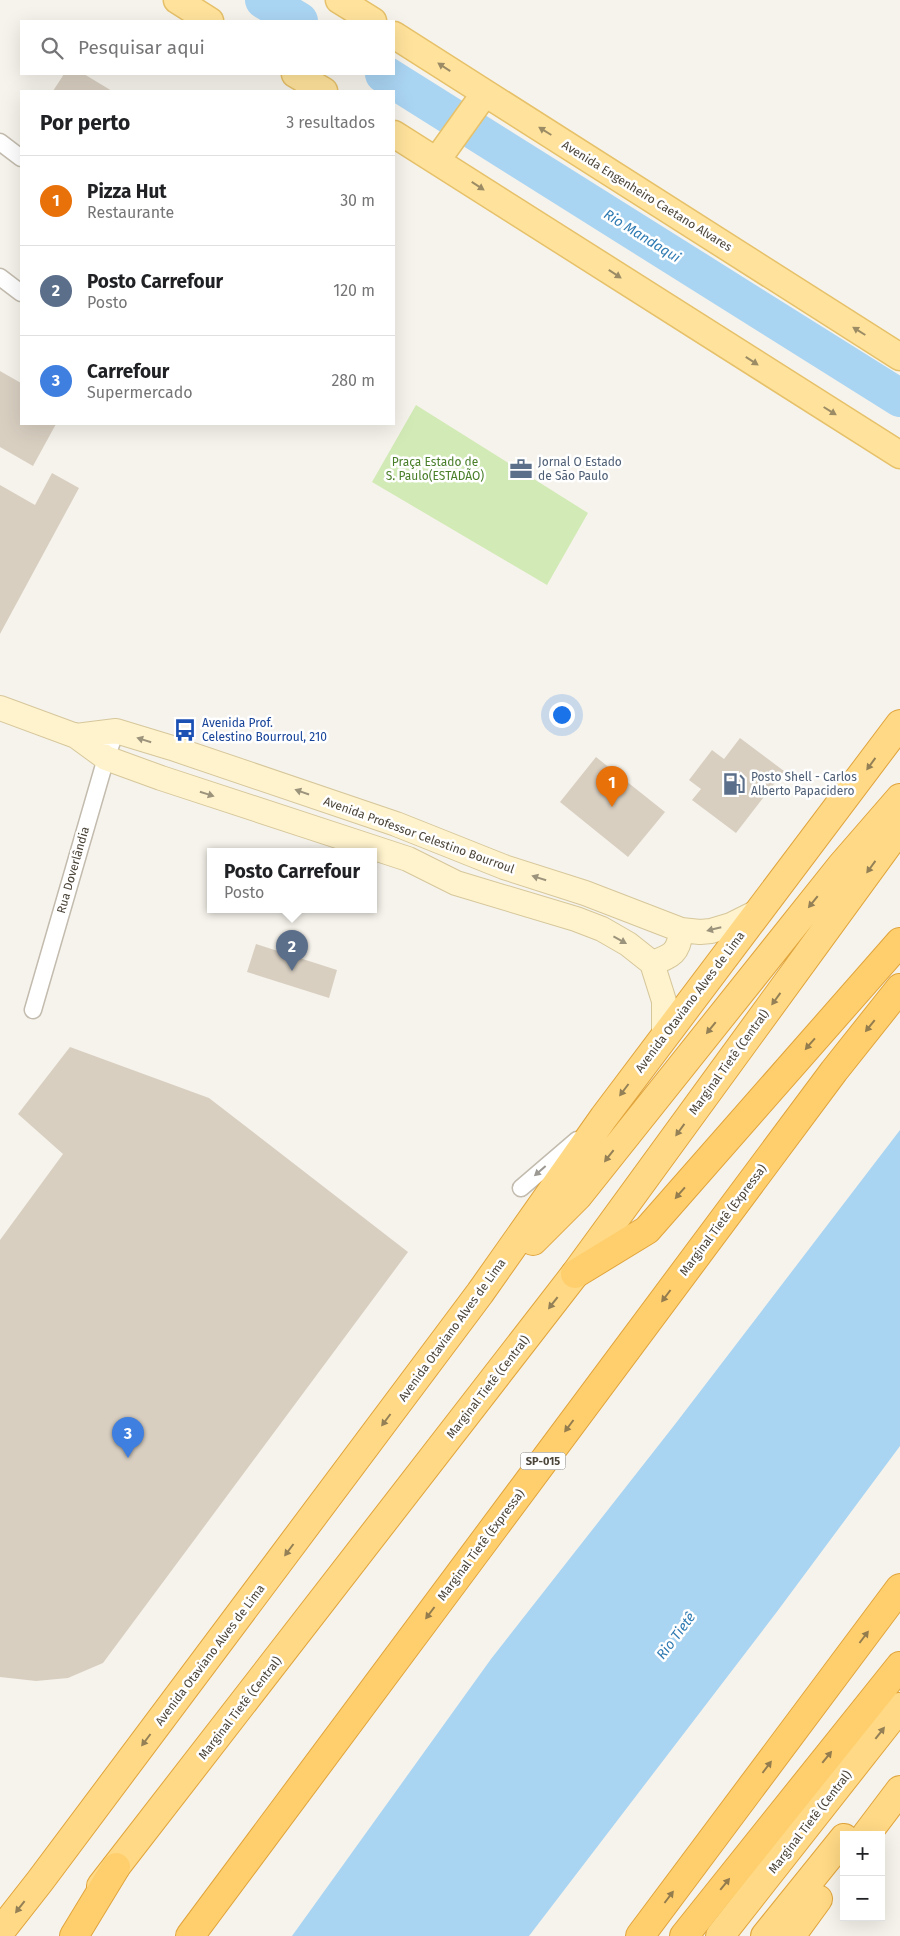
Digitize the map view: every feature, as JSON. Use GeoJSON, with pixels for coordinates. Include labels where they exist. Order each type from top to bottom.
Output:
{"type":"FeatureCollection","features":[{"type":"Feature","properties":{"kind":"highway","name":"Avenida Otaviano Alves de Lima"},"geometry":{"type":"LineString","coordinates":[[0,1932],[480,1293],[604,1117],[900,724]]}},
{"type":"Feature","properties":{"kind":"highway"},"geometry":{"type":"LineString","coordinates":[[480,1293],[578,1196],[841,866],[900,798]]}},
{"type":"Feature","properties":{"kind":"highway","name":"Marginal Tietê (Central)"},"geometry":{"type":"LineString","coordinates":[[60,1936],[116,1867],[575,1274],[900,828]]}},
{"type":"Feature","properties":{"kind":"highway"},"geometry":{"type":"LineString","coordinates":[[575,1274],[647,1230],[900,942]]}},
{"type":"Feature","properties":{"kind":"highway","name":"Marginal Tietê (Expressa)"},"geometry":{"type":"LineString","coordinates":[[190,1936],[834,1071],[900,988]]}},
{"type":"Feature","properties":{"kind":"highway"},"geometry":{"type":"LineString","coordinates":[[640,1936],[900,1588]]}},
{"type":"Feature","properties":{"kind":"highway"},"geometry":{"type":"LineString","coordinates":[[684,1936],[900,1666]]}},
{"type":"Feature","properties":{"kind":"highway","name":"Marginal Tietê (Central)"},"geometry":{"type":"LineString","coordinates":[[720,1936],[900,1707]]}},
{"type":"Feature","properties":{"kind":"highway"},"geometry":{"type":"LineString","coordinates":[[853,1831],[892,1800]]}},
{"type":"Feature","properties":{"kind":"highway"},"geometry":{"type":"LineString","coordinates":[[869,1831],[892,1800]]}},
{"type":"Feature","properties":{"kind":"highway"},"geometry":{"type":"LineString","coordinates":[[765,1936],[840,1843]]}},
{"type":"Feature","properties":{"kind":"highway"},"geometry":{"type":"LineString","coordinates":[[74,1936],[116,1867]]}},
{"type":"Feature","properties":{"kind":"highway"},"geometry":{"type":"LineString","coordinates":[[791,1936],[840,1869]]}},
{"type":"Feature","properties":{"kind":"main road"},"geometry":{"type":"LineString","coordinates":[[177,0],[208,20]]}},
{"type":"Feature","properties":{"kind":"main road"},"geometry":{"type":"LineString","coordinates":[[339,0],[370,20]]}},
{"type":"Feature","properties":{"kind":"main road","name":"Avenida Engenheiro Caetano Alvares"},"geometry":{"type":"LineString","coordinates":[[395,36],[900,357]]}},
{"type":"Feature","properties":{"kind":"main road"},"geometry":{"type":"LineString","coordinates":[[297,75],[322,90]]}},
{"type":"Feature","properties":{"kind":"main road"},"geometry":{"type":"LineString","coordinates":[[437,160],[485,93]]}},
{"type":"Feature","properties":{"kind":"main road"},"geometry":{"type":"LineString","coordinates":[[395,135],[900,455]]}},
{"type":"Feature","properties":{"kind":"main road","name":"Avenida Professor Celestino Bourroul"},"geometry":{"type":"LineString","coordinates":[[0,708],[76,736],[106,758],[372,848]]}},
{"type":"Feature","properties":{"kind":"main road","name":"Avenida Professor Celestino Bourroul"},"geometry":{"type":"LineString","coordinates":[[76,736],[116,731],[396,824],[504,867],[585,893],[681,930],[711,931],[730,925],[759,911]]}},
{"type":"Feature","properties":{"kind":"main road"},"geometry":{"type":"LineString","coordinates":[[396,824],[426,868]]}},
{"type":"Feature","properties":{"kind":"main road"},"geometry":{"type":"LineString","coordinates":[[441,841],[444,860],[463,885],[472,872],[485,865],[504,867]]}},
{"type":"Feature","properties":{"kind":"main road","name":"Avenida Professor Celestino Bourroul"},"geometry":{"type":"LineString","coordinates":[[377,850],[408,860],[463,885],[576,919],[602,929],[628,944],[652,964]]}},
{"type":"Feature","properties":{"kind":"main road"},"geometry":{"type":"LineString","coordinates":[[664,1037],[664,1001],[652,964],[666,958],[676,950],[680,944],[681,930]]}},
{"type":"Feature","properties":{"kind":"street"},"geometry":{"type":"LineString","coordinates":[[0,142],[20,157]]}},
{"type":"Feature","properties":{"kind":"street"},"geometry":{"type":"LineString","coordinates":[[0,278],[20,292]]}},
{"type":"Feature","properties":{"kind":"street","name":"Rua Doverlândia"},"geometry":{"type":"LineString","coordinates":[[33,1010],[106,758],[116,731]]}},
{"type":"Feature","properties":{"kind":"street"},"geometry":{"type":"LineString","coordinates":[[522,1188],[604,1117]]}},
{"type":"Feature","properties":{"kind":"green space","name":"Praça Estado de S. Paulo(ESTADÃO)"},"geometry":{"type":"Polygon","coordinates":[[[416,405],[588,513],[547,585],[372,482],[416,405]]]}},
{"type":"Feature","properties":{"kind":"water","name":"Rio Tietê"},"geometry":{"type":"Polygon","coordinates":[[[900,1130],[900,1446],[776,1613],[529,1936],[292,1936],[491,1659],[676,1423],[900,1130]]]}},
{"type":"Feature","properties":{"kind":"building"},"geometry":{"type":"Polygon","coordinates":[[[63,75],[86,75],[110,90],[54,90],[63,75]]]}},
{"type":"Feature","properties":{"kind":"building"},"geometry":{"type":"Polygon","coordinates":[[[0,371],[20,382],[20,425],[55,425],[33,466],[0,447],[0,371]]]}},
{"type":"Feature","properties":{"kind":"building"},"geometry":{"type":"Polygon","coordinates":[[[52,473],[79,488],[0,634],[0,485],[35,505],[52,473]]]}},
{"type":"Feature","properties":{"kind":"building","name":"Posto Shell - Carlos Alberto Papacidero"},"geometry":{"type":"Polygon","coordinates":[[[740,738],[784,771],[736,833],[692,800],[701,789],[689,780],[712,750],[724,759],[740,738]]]}},
{"type":"Feature","properties":{"kind":"building"},"geometry":{"type":"Polygon","coordinates":[[[596,757],[665,812],[628,857],[560,802],[596,757]]]}},
{"type":"Feature","properties":{"kind":"building"},"geometry":{"type":"Polygon","coordinates":[[[256,944],[337,970],[329,998],[247,972],[256,944]]]}},
{"type":"Feature","properties":{"kind":"building"},"geometry":{"type":"Polygon","coordinates":[[[70,1047],[209,1098],[408,1252],[103,1663],[68,1678],[36,1681],[0,1677],[0,1240],[63,1154],[18,1114],[70,1047]]]}},
{"type":"Feature","properties":{"kind":"waterway","name":"Rio Mandaqui"},"geometry":{"type":"LineString","coordinates":[[264,0],[297,20]]}},
{"type":"Feature","properties":{"kind":"waterway","name":"Rio Mandaqui"},"geometry":{"type":"LineString","coordinates":[[386,75],[900,398]]}},
{"type":"Feature","properties":{"kind":"place","name":"Jornal O Estado de São Paulo"},"geometry":{"type":"Point","coordinates":[521,469]}},
{"type":"Feature","properties":{"kind":"place","name":"Avenida Prof. Celestino Bourroul, 210"},"geometry":{"type":"Point","coordinates":[185,730]}},
{"type":"Feature","properties":{"kind":"place","name":"Posto Shell - Carlos Alberto Papacidero"},"geometry":{"type":"Point","coordinates":[734,784]}},
{"type":"Feature","properties":{"kind":"place","name":"Pizza Hut"},"geometry":{"type":"Point","coordinates":[612,807]}},
{"type":"Feature","properties":{"kind":"place","name":"Posto Carrefour"},"geometry":{"type":"Point","coordinates":[292,971]}},
{"type":"Feature","properties":{"kind":"place","name":"Carrefour"},"geometry":{"type":"Point","coordinates":[128,1458]}}]}
